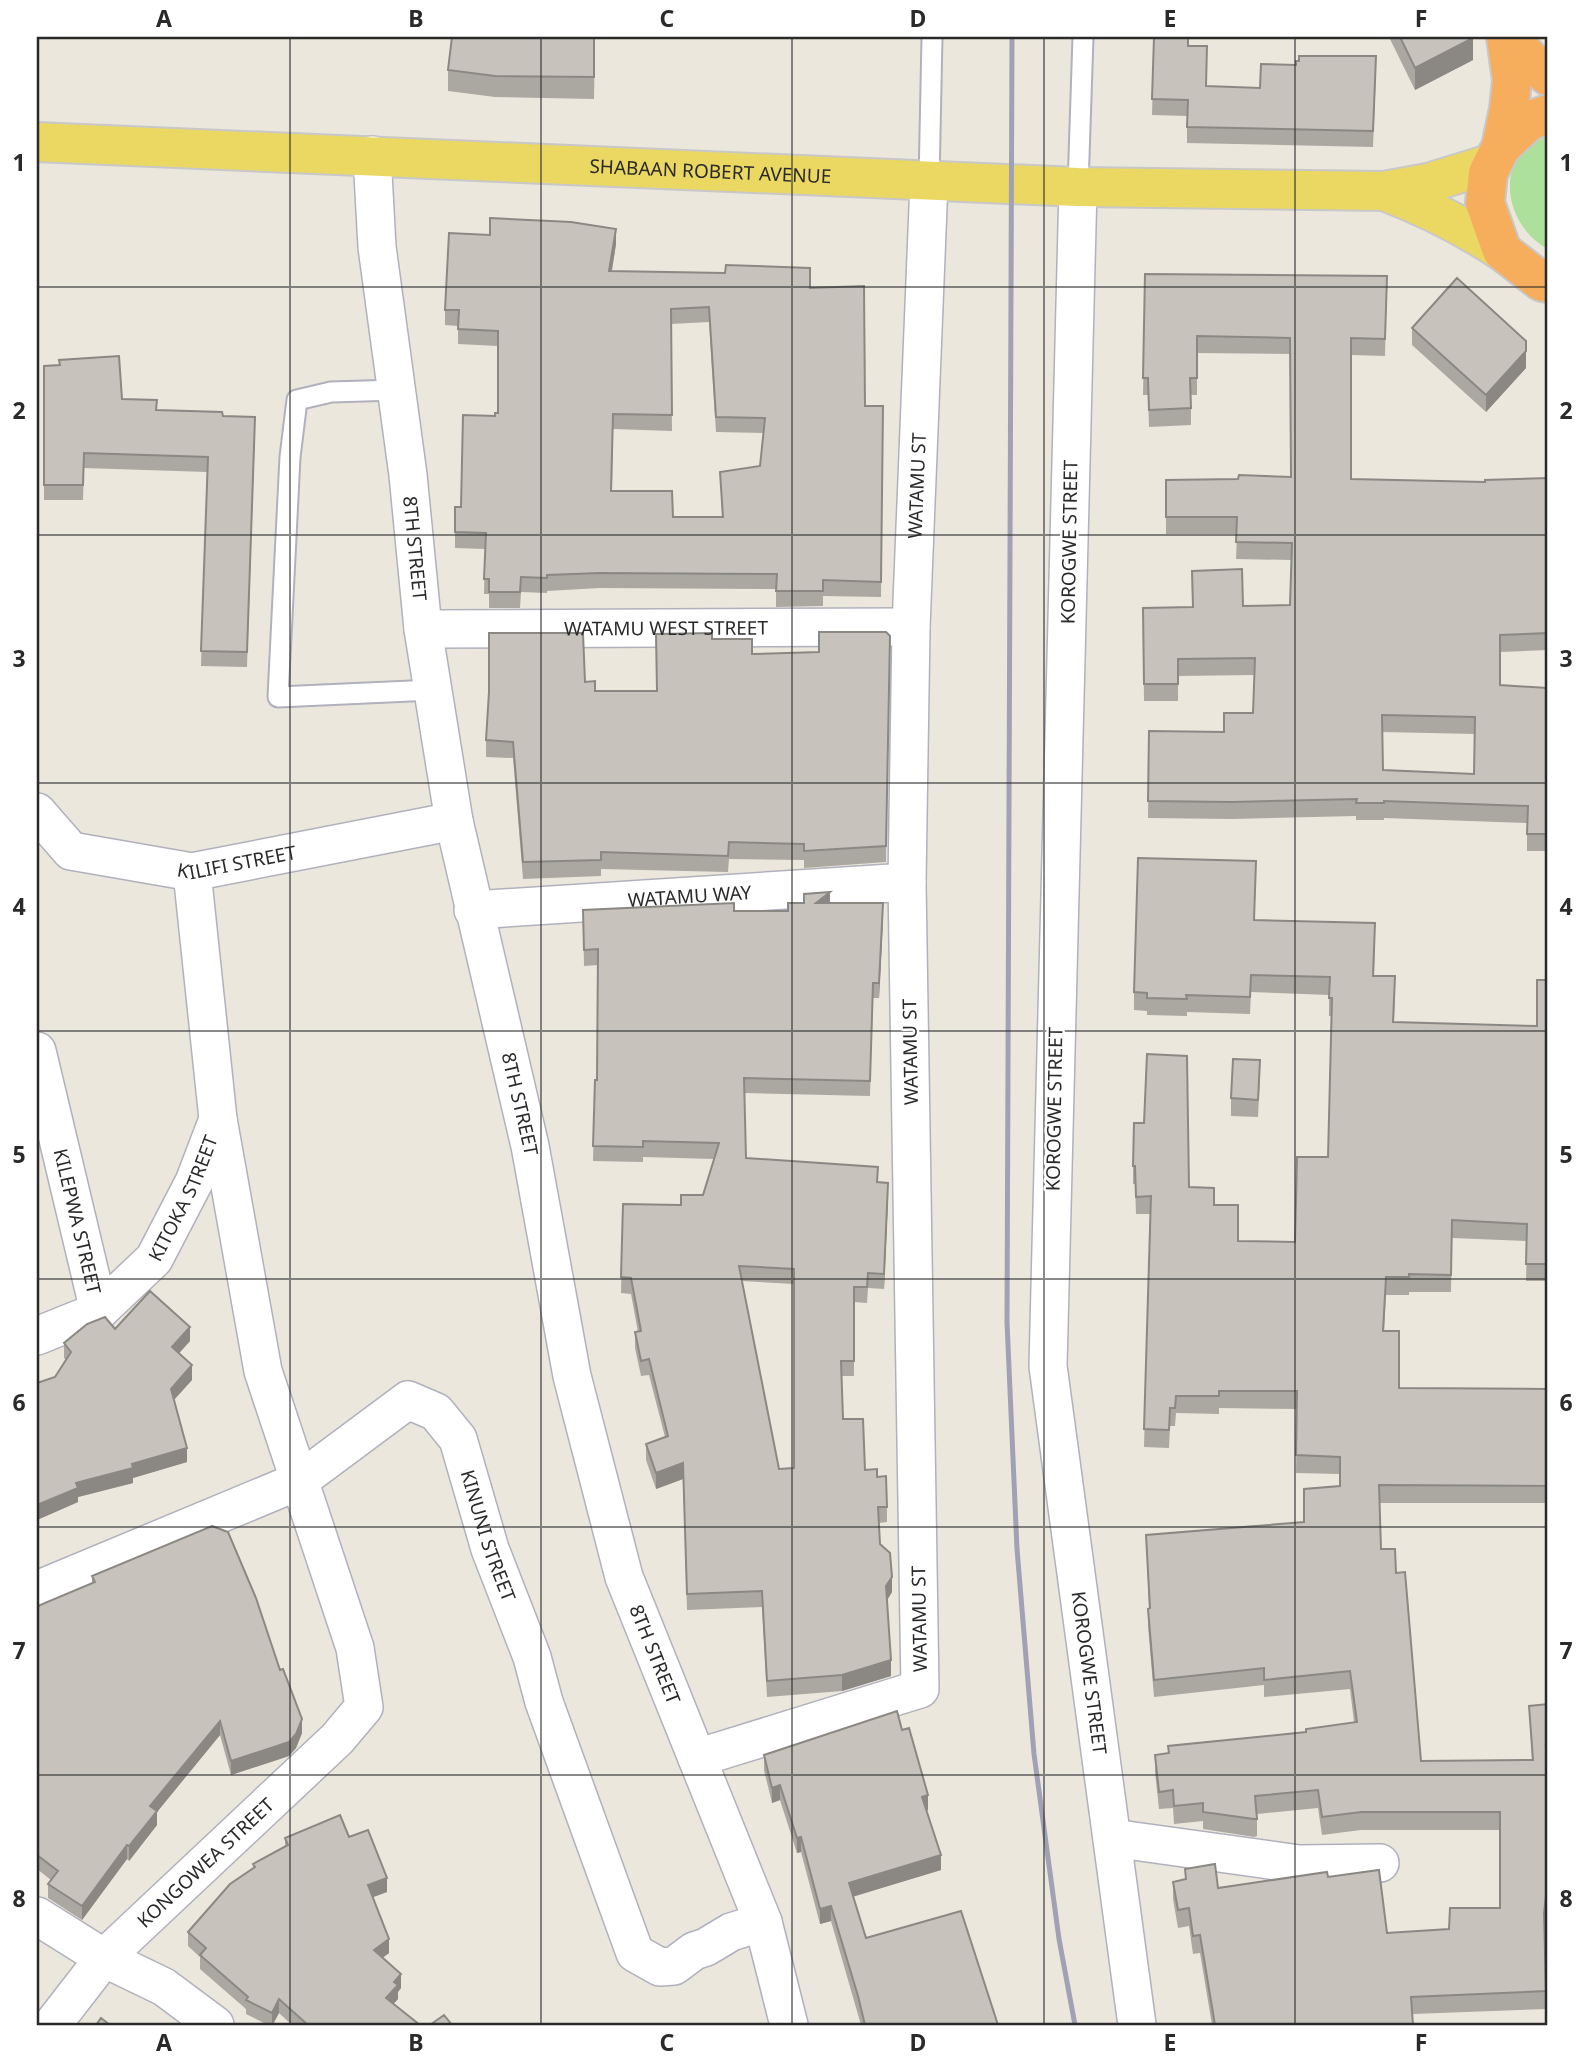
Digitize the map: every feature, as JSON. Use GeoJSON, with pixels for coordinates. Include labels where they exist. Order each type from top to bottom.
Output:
{"type":"FeatureCollection","features":[{"type":"Feature","properties":{"kind":"highway"},"geometry":{"type":"LineString","coordinates":[[1508,37],[1548,76]]}},
{"type":"Feature","properties":{"kind":"highway"},"geometry":{"type":"LineString","coordinates":[[1508,37],[1512,80],[1510,109],[1497,155],[1488,173],[1485,203],[1502,251],[1546,285]]}},
{"type":"Feature","properties":{"kind":"highway"},"geometry":{"type":"LineString","coordinates":[[1497,155],[1529,121],[1548,114]]}},
{"type":"Feature","properties":{"kind":"main road","name":"SHABAAN ROBERT AVENUE"},"geometry":{"type":"LineString","coordinates":[[37,142],[929,182],[1384,191]]}},
{"type":"Feature","properties":{"kind":"main road"},"geometry":{"type":"LineString","coordinates":[[1384,191],[1428,183],[1497,155]]}},
{"type":"Feature","properties":{"kind":"main road"},"geometry":{"type":"LineString","coordinates":[[1384,191],[1452,220],[1502,251]]}},
{"type":"Feature","properties":{"kind":"street","name":"8TH STREET"},"geometry":{"type":"LineString","coordinates":[[372,155],[377,247],[408,475],[423,629],[454,821],[530,1146],[572,1376],[624,1577],[763,1922],[789,2025]]}},
{"type":"Feature","properties":{"kind":"street","name":"WATAMU ST"},"geometry":{"type":"LineString","coordinates":[[697,1758],[920,1689],[907,881],[911,626],[929,182]]}},
{"type":"Feature","properties":{"kind":"street","name":"KOROGWE STREET"},"geometry":{"type":"LineString","coordinates":[[1078,187],[1048,1366],[1137,2025]]}},
{"type":"Feature","properties":{"kind":"street","name":"WATAMU WEST STREET"},"geometry":{"type":"LineString","coordinates":[[423,629],[911,626]]}},
{"type":"Feature","properties":{"kind":"street","name":"KILIFI STREET"},"geometry":{"type":"LineString","coordinates":[[37,812],[71,851],[192,872],[454,821]]}},
{"type":"Feature","properties":{"kind":"street","name":"KITOKA STREET"},"geometry":{"type":"LineString","coordinates":[[37,1336],[99,1311],[153,1259],[194,1182],[218,1119],[192,872]]}},
{"type":"Feature","properties":{"kind":"street","name":"WATAMU WAY"},"geometry":{"type":"LineString","coordinates":[[473,910],[907,881]]}},
{"type":"Feature","properties":{"kind":"street","name":"KILEPWA STREET"},"geometry":{"type":"LineString","coordinates":[[37,1051],[99,1311]]}},
{"type":"Feature","properties":{"kind":"street"},"geometry":{"type":"LineString","coordinates":[[218,1119],[262,1371],[299,1481]]}},
{"type":"Feature","properties":{"kind":"street","name":"KINUNI STREET"},"geometry":{"type":"LineString","coordinates":[[37,1590],[299,1481],[408,1400],[436,1412],[458,1439],[490,1549],[533,1657],[548,1714],[635,1953],[660,1967],[674,1966],[694,1951],[731,1932],[763,1922]]}},
{"type":"Feature","properties":{"kind":"street","name":"KONGOWEA STREET"},"geometry":{"type":"LineString","coordinates":[[52,2025],[104,1958],[337,1739],[364,1707],[355,1648],[299,1481]]}},
{"type":"Feature","properties":{"kind":"street"},"geometry":{"type":"LineString","coordinates":[[1112,1838],[1299,1864],[1380,1864]]}},
{"type":"Feature","properties":{"kind":"street"},"geometry":{"type":"LineString","coordinates":[[37,1916],[104,1958],[164,1987],[215,2025]]}},
{"type":"Feature","properties":{"kind":"lane"},"geometry":{"type":"LineString","coordinates":[[929,182],[932,37]]}},
{"type":"Feature","properties":{"kind":"lane"},"geometry":{"type":"LineString","coordinates":[[1078,187],[1083,37]]}},
{"type":"Feature","properties":{"kind":"lane"},"geometry":{"type":"LineString","coordinates":[[397,390],[331,393],[297,400],[290,457],[278,697],[433,690]]}},
{"type":"Feature","properties":{"kind":"green space"},"geometry":{"type":"Polygon","coordinates":[[[1548,130],[1548,249],[1525,230],[1512,203],[1510,188],[1511,173],[1517,159],[1526,146],[1548,130]]]}},
{"type":"Feature","properties":{"kind":"building"},"geometry":{"type":"Polygon","coordinates":[[[452,37],[594,37],[594,77],[495,76],[448,70],[452,37]]]}},
{"type":"Feature","properties":{"kind":"building"},"geometry":{"type":"Polygon","coordinates":[[[1154,37],[1188,37],[1188,46],[1207,46],[1206,86],[1260,88],[1261,64],[1296,65],[1299,56],[1376,56],[1373,131],[1187,127],[1188,100],[1152,99],[1154,37]]]}},
{"type":"Feature","properties":{"kind":"building"},"geometry":{"type":"Polygon","coordinates":[[[1400,37],[1473,37],[1473,38],[1415,68],[1400,37]]]}},
{"type":"Feature","properties":{"kind":"building"},"geometry":{"type":"Polygon","coordinates":[[[490,218],[571,222],[616,229],[609,271],[725,273],[726,265],[810,268],[810,288],[864,286],[865,406],[883,406],[881,582],[823,580],[823,591],[776,591],[777,574],[600,573],[547,575],[547,578],[521,577],[520,592],[489,592],[489,579],[484,579],[486,533],[455,532],[455,507],[461,507],[463,415],[495,416],[495,413],[498,413],[498,331],[458,329],[459,310],[445,310],[449,233],[490,235],[490,218]],[[709,307],[671,309],[672,415],[613,414],[611,491],[672,491],[673,517],[723,517],[720,472],[760,466],[765,418],[716,417],[709,307]]]}},
{"type":"Feature","properties":{"kind":"building"},"geometry":{"type":"Polygon","coordinates":[[[1145,274],[1387,276],[1385,339],[1351,338],[1351,479],[1485,482],[1548,478],[1548,633],[1500,635],[1500,685],[1547,688],[1548,656],[1548,834],[1527,834],[1528,806],[1384,801],[1356,803],[1357,799],[1148,801],[1149,731],[1224,732],[1224,713],[1253,713],[1255,658],[1178,659],[1178,684],[1144,684],[1143,608],[1193,607],[1192,571],[1242,569],[1243,606],[1290,605],[1292,543],[1236,542],[1237,517],[1166,517],[1166,480],[1238,479],[1239,475],[1291,477],[1290,338],[1197,336],[1197,378],[1190,378],[1191,408],[1149,410],[1148,378],[1143,378],[1145,274]],[[1382,715],[1383,770],[1474,774],[1475,717],[1382,715]]]}},
{"type":"Feature","properties":{"kind":"building"},"geometry":{"type":"Polygon","coordinates":[[[1457,278],[1526,341],[1526,351],[1486,395],[1412,328],[1457,278]]]}},
{"type":"Feature","properties":{"kind":"building"},"geometry":{"type":"Polygon","coordinates":[[[119,356],[122,399],[157,400],[156,410],[222,412],[223,416],[255,417],[247,652],[201,651],[208,457],[84,453],[83,485],[44,485],[44,366],[60,365],[59,360],[119,356]]]}},
{"type":"Feature","properties":{"kind":"building"},"geometry":{"type":"Polygon","coordinates":[[[819,632],[886,632],[890,636],[886,846],[804,851],[804,844],[729,842],[728,856],[601,852],[601,860],[523,862],[513,742],[486,740],[489,633],[583,633],[585,682],[595,681],[595,691],[657,691],[656,634],[712,633],[712,639],[752,639],[752,654],[819,652],[819,632]]]}},
{"type":"Feature","properties":{"kind":"building"},"geometry":{"type":"Polygon","coordinates":[[[1138,858],[1256,861],[1254,920],[1375,923],[1373,976],[1395,976],[1393,1022],[1537,1026],[1537,980],[1548,980],[1548,1264],[1526,1264],[1527,1224],[1452,1220],[1451,1275],[1409,1274],[1409,1277],[1386,1277],[1383,1331],[1399,1331],[1399,1388],[1547,1389],[1548,1332],[1548,1486],[1379,1485],[1381,1549],[1395,1549],[1396,1573],[1405,1572],[1421,1761],[1533,1760],[1529,1706],[1548,1704],[1548,1878],[1544,1913],[1546,1991],[1411,1997],[1413,2025],[1215,2025],[1200,1935],[1193,1936],[1189,1908],[1178,1910],[1173,1882],[1186,1879],[1185,1869],[1215,1864],[1218,1888],[1327,1872],[1328,1877],[1379,1870],[1387,1933],[1449,1929],[1450,1908],[1500,1908],[1500,1812],[1361,1812],[1322,1817],[1318,1790],[1255,1796],[1257,1819],[1254,1819],[1203,1812],[1203,1803],[1174,1806],[1173,1790],[1159,1792],[1155,1755],[1169,1753],[1168,1746],[1306,1732],[1306,1729],[1357,1722],[1350,1671],[1264,1680],[1264,1668],[1154,1680],[1146,1535],[1304,1522],[1304,1489],[1340,1486],[1340,1457],[1296,1455],[1297,1391],[1219,1391],[1219,1396],[1176,1396],[1175,1408],[1170,1408],[1169,1430],[1144,1429],[1151,1196],[1136,1197],[1133,1166],[1134,1123],[1144,1123],[1147,1054],[1187,1056],[1189,1187],[1214,1188],[1214,1205],[1238,1205],[1238,1241],[1295,1242],[1297,1157],[1328,1157],[1332,998],[1329,998],[1330,977],[1251,975],[1250,997],[1186,995],[1187,999],[1147,998],[1147,993],[1134,992],[1138,858]]]}},
{"type":"Feature","properties":{"kind":"building"},"geometry":{"type":"Polygon","coordinates":[[[830,892],[816,903],[883,903],[879,983],[873,983],[870,1081],[744,1078],[746,1158],[878,1167],[877,1182],[888,1183],[884,1274],[868,1273],[867,1287],[854,1287],[854,1361],[841,1361],[843,1419],[863,1419],[865,1470],[877,1469],[877,1477],[886,1476],[887,1507],[878,1507],[880,1544],[890,1553],[892,1577],[886,1586],[891,1660],[842,1675],[767,1681],[762,1591],[687,1594],[683,1463],[656,1473],[646,1444],[668,1436],[649,1359],[641,1361],[635,1332],[641,1331],[631,1278],[621,1277],[623,1204],[681,1205],[681,1195],[703,1195],[719,1143],[643,1141],[643,1147],[593,1146],[597,1080],[598,949],[584,950],[583,910],[734,903],[734,911],[788,911],[788,903],[804,903],[804,894],[830,892]],[[739,1266],[779,1469],[794,1468],[794,1269],[739,1266]]]}},
{"type":"Feature","properties":{"kind":"building"},"geometry":{"type":"Polygon","coordinates":[[[1233,1059],[1260,1060],[1258,1100],[1231,1098],[1233,1059]]]}},
{"type":"Feature","properties":{"kind":"building"},"geometry":{"type":"Polygon","coordinates":[[[150,1291],[190,1327],[172,1347],[192,1365],[171,1389],[187,1448],[132,1464],[133,1468],[76,1483],[78,1488],[37,1505],[37,1383],[55,1377],[71,1352],[64,1343],[87,1324],[105,1317],[115,1329],[150,1291]]]}},
{"type":"Feature","properties":{"kind":"building"},"geometry":{"type":"Polygon","coordinates":[[[212,1526],[228,1532],[256,1598],[280,1670],[283,1669],[302,1719],[296,1734],[289,1742],[231,1761],[220,1721],[150,1806],[157,1811],[129,1846],[127,1845],[82,1906],[48,1884],[58,1871],[37,1855],[37,1608],[95,1582],[92,1576],[212,1526]]]}},
{"type":"Feature","properties":{"kind":"building"},"geometry":{"type":"Polygon","coordinates":[[[897,1711],[902,1730],[909,1728],[928,1795],[922,1797],[941,1855],[849,1883],[866,1938],[961,1911],[998,2025],[865,2025],[831,1906],[820,1909],[801,1837],[797,1838],[780,1785],[772,1788],[764,1755],[897,1711]]]}},
{"type":"Feature","properties":{"kind":"building"},"geometry":{"type":"Polygon","coordinates":[[[340,1815],[349,1837],[368,1830],[387,1878],[368,1885],[389,1939],[374,1950],[401,1974],[394,1982],[398,1985],[386,1998],[420,2025],[308,2025],[279,1999],[272,2013],[246,2000],[248,1997],[200,1955],[206,1948],[188,1932],[230,1884],[255,1867],[253,1864],[288,1845],[285,1838],[340,1815]]]}},
{"type":"Feature","properties":{"kind":"building"},"geometry":{"type":"Polygon","coordinates":[[[444,2015],[452,2025],[430,2025],[444,2015]]]}},
{"type":"Feature","properties":{"kind":"building"},"geometry":{"type":"Polygon","coordinates":[[[101,2018],[110,2025],[96,2025],[101,2018]]]}},
{"type":"Feature","properties":{"kind":"railway"},"geometry":{"type":"LineString","coordinates":[[1012,37],[1007,1322],[1017,1549],[1034,1754],[1059,1939],[1075,2025]]}}]}
